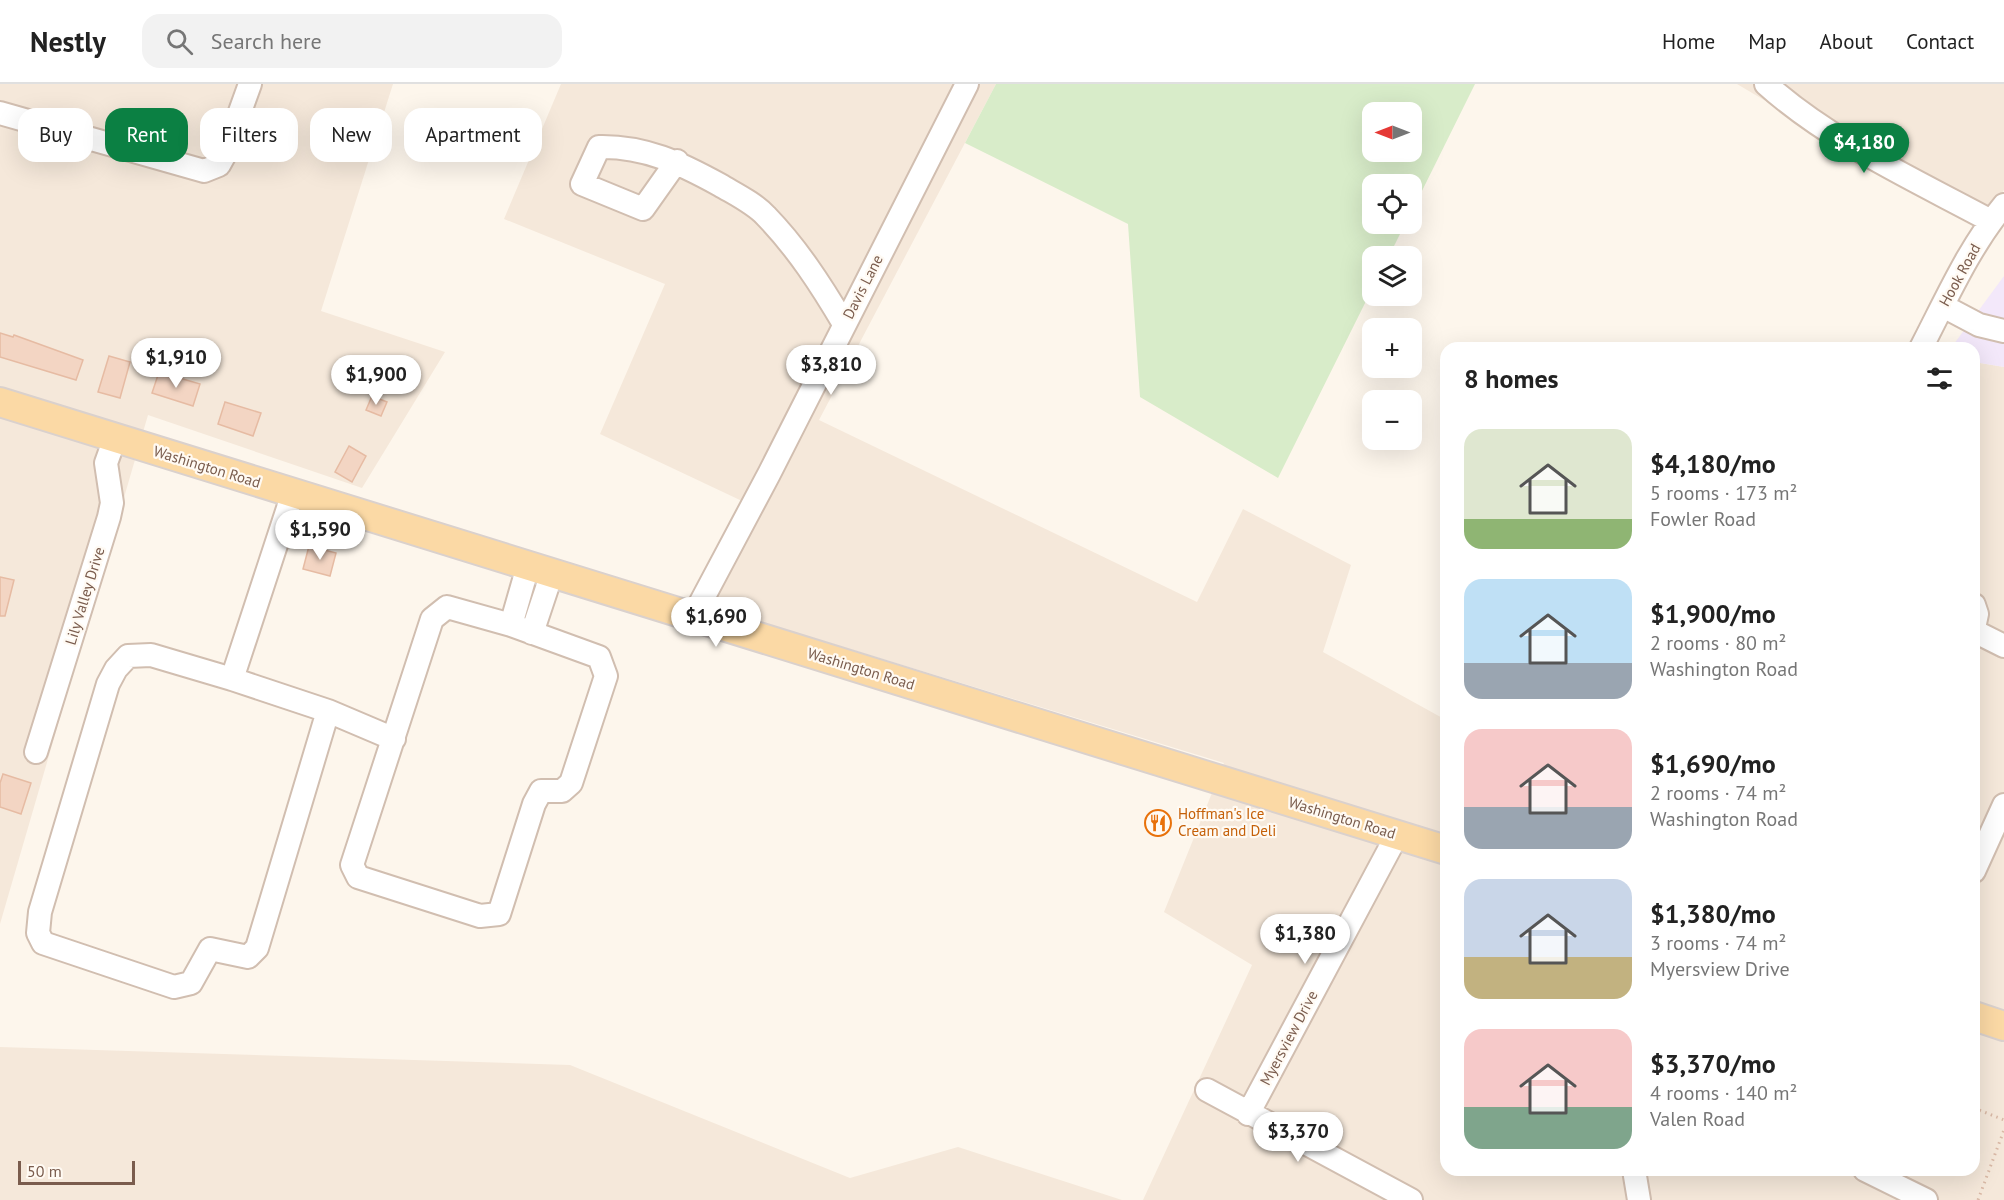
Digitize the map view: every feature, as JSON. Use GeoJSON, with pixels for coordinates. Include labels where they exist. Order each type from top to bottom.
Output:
{"type":"FeatureCollection","features":[{"type":"Feature","properties":{"kind":"main road","name":"Washington Road"},"geometry":{"type":"LineString","coordinates":[[0,402],[1440,848]]}},
{"type":"Feature","properties":{"kind":"main road"},"geometry":{"type":"LineString","coordinates":[[1980,1018],[2004,1026]]}},
{"type":"Feature","properties":{"kind":"street"},"geometry":{"type":"LineString","coordinates":[[0,113],[158,160],[204,171],[219,165],[250,84]]}},
{"type":"Feature","properties":{"kind":"street","name":"Davis Lane"},"geometry":{"type":"LineString","coordinates":[[693,617],[769,474],[967,84]]}},
{"type":"Feature","properties":{"kind":"street"},"geometry":{"type":"LineString","coordinates":[[1766,84],[1902,174],[1998,213]]}},
{"type":"Feature","properties":{"kind":"street"},"geometry":{"type":"LineString","coordinates":[[677,161],[734,193],[764,214],[816,276],[844,324]]}},
{"type":"Feature","properties":{"kind":"street","name":"Hook Road"},"geometry":{"type":"LineString","coordinates":[[1924,342],[1998,213]]}},
{"type":"Feature","properties":{"kind":"street"},"geometry":{"type":"LineString","coordinates":[[1943,306],[1979,325],[2004,331]]}},
{"type":"Feature","properties":{"kind":"street","name":"Lily Valley Drive"},"geometry":{"type":"LineString","coordinates":[[36,752],[109,517],[112,503],[106,463],[115,438]]}},
{"type":"Feature","properties":{"kind":"street"},"geometry":{"type":"LineString","coordinates":[[232,679],[293,493]]}},
{"type":"Feature","properties":{"kind":"street"},"geometry":{"type":"LineString","coordinates":[[511,625],[540,570]]}},
{"type":"Feature","properties":{"kind":"street"},"geometry":{"type":"LineString","coordinates":[[532,633],[540,570]]}},
{"type":"Feature","properties":{"kind":"street"},"geometry":{"type":"LineString","coordinates":[[447,607],[532,633],[599,657],[606,676],[571,783],[562,791],[541,791],[534,804],[499,914],[480,916],[358,877],[352,865],[432,619],[447,607]]}},
{"type":"Feature","properties":{"kind":"street"},"geometry":{"type":"LineString","coordinates":[[1980,633],[2004,646]]}},
{"type":"Feature","properties":{"kind":"street"},"geometry":{"type":"LineString","coordinates":[[328,711],[256,948],[248,957],[210,949],[190,983],[174,987],[43,943],[38,933],[40,912],[108,684],[116,669],[128,656],[151,655],[232,679],[328,711],[394,739]]}},
{"type":"Feature","properties":{"kind":"street"},"geometry":{"type":"LineString","coordinates":[[1980,858],[2004,805]]}},
{"type":"Feature","properties":{"kind":"street","name":"Myersview Drive"},"geometry":{"type":"LineString","coordinates":[[1248,1114],[1397,835]]}},
{"type":"Feature","properties":{"kind":"street"},"geometry":{"type":"LineString","coordinates":[[1207,1090],[1410,1200]]}},
{"type":"Feature","properties":{"kind":"street"},"geometry":{"type":"LineString","coordinates":[[1635,1176],[1639,1200]]}},
{"type":"Feature","properties":{"kind":"street"},"geometry":{"type":"LineString","coordinates":[[1877,1176],[1926,1200]]}},
{"type":"Feature","properties":{"kind":"path"},"geometry":{"type":"LineString","coordinates":[[1980,1110],[2004,1120]]}},
{"type":"Feature","properties":{"kind":"path"},"geometry":{"type":"LineString","coordinates":[[1978,1200],[2004,1130]]}},
{"type":"Feature","properties":{"kind":"shaded area"},"geometry":{"type":"Polygon","coordinates":[[[0,84],[393,84],[385,108],[310,108],[310,162],[368,162],[321,311],[445,352],[362,488],[148,415],[0,924],[0,84]]]}},
{"type":"Feature","properties":{"kind":"shaded area"},"geometry":{"type":"Polygon","coordinates":[[[561,84],[996,84],[819,420],[1197,602],[1243,509],[1351,565],[1323,652],[1440,717],[1440,1176],[1980,1176],[1980,363],[2004,367],[2004,1200],[1143,1200],[1252,965],[1164,912],[1224,763],[709,606],[759,509],[600,434],[665,284],[504,219],[528,162],[542,162],[542,129],[561,84]]]}},
{"type":"Feature","properties":{"kind":"shaded area"},"geometry":{"type":"Polygon","coordinates":[[[1737,84],[2004,84],[2004,190],[1977,226],[1737,84]]]}},
{"type":"Feature","properties":{"kind":"shaded area"},"geometry":{"type":"Polygon","coordinates":[[[2004,276],[2004,367],[1980,363],[1980,342],[1955,342],[2004,276]]]}},
{"type":"Feature","properties":{"kind":"shaded area"},"geometry":{"type":"Polygon","coordinates":[[[0,1047],[570,1065],[850,1178],[958,1147],[1122,1200],[0,1200],[0,1047]]]}},
{"type":"Feature","properties":{"kind":"green space"},"geometry":{"type":"Polygon","coordinates":[[[996,84],[1475,84],[1422,191],[1422,174],[1362,174],[1362,234],[1400,234],[1394,246],[1362,246],[1364,306],[1278,478],[1140,397],[1128,224],[965,143],[996,84]]]}},
{"type":"Feature","properties":{"kind":"building"},"geometry":{"type":"Polygon","coordinates":[[[0,333],[13,337],[14,335],[83,360],[76,380],[0,357],[0,333]]]}},
{"type":"Feature","properties":{"kind":"building"},"geometry":{"type":"Polygon","coordinates":[[[109,356],[130,362],[120,398],[98,392],[109,356]]]}},
{"type":"Feature","properties":{"kind":"building"},"geometry":{"type":"Polygon","coordinates":[[[159,372],[200,384],[193,406],[152,393],[159,372]]]}},
{"type":"Feature","properties":{"kind":"building"},"geometry":{"type":"Polygon","coordinates":[[[372,396],[387,402],[381,416],[366,410],[372,396]]]}},
{"type":"Feature","properties":{"kind":"building"},"geometry":{"type":"Polygon","coordinates":[[[225,402],[261,413],[253,436],[218,424],[225,402]]]}},
{"type":"Feature","properties":{"kind":"building"},"geometry":{"type":"Polygon","coordinates":[[[349,446],[366,456],[352,482],[335,472],[349,446]]]}},
{"type":"Feature","properties":{"kind":"building"},"geometry":{"type":"Polygon","coordinates":[[[309,546],[336,553],[330,576],[303,569],[309,546]]]}},
{"type":"Feature","properties":{"kind":"building"},"geometry":{"type":"Polygon","coordinates":[[[0,577],[14,580],[5,616],[0,616],[0,577]]]}},
{"type":"Feature","properties":{"kind":"building"},"geometry":{"type":"Polygon","coordinates":[[[3,774],[31,783],[21,814],[0,807],[0,783],[3,774]]]}},
{"type":"Feature","properties":{"kind":"place","name":"Hoffman's Ice Cream and Deli"},"geometry":{"type":"Point","coordinates":[1158,823]}}]}
